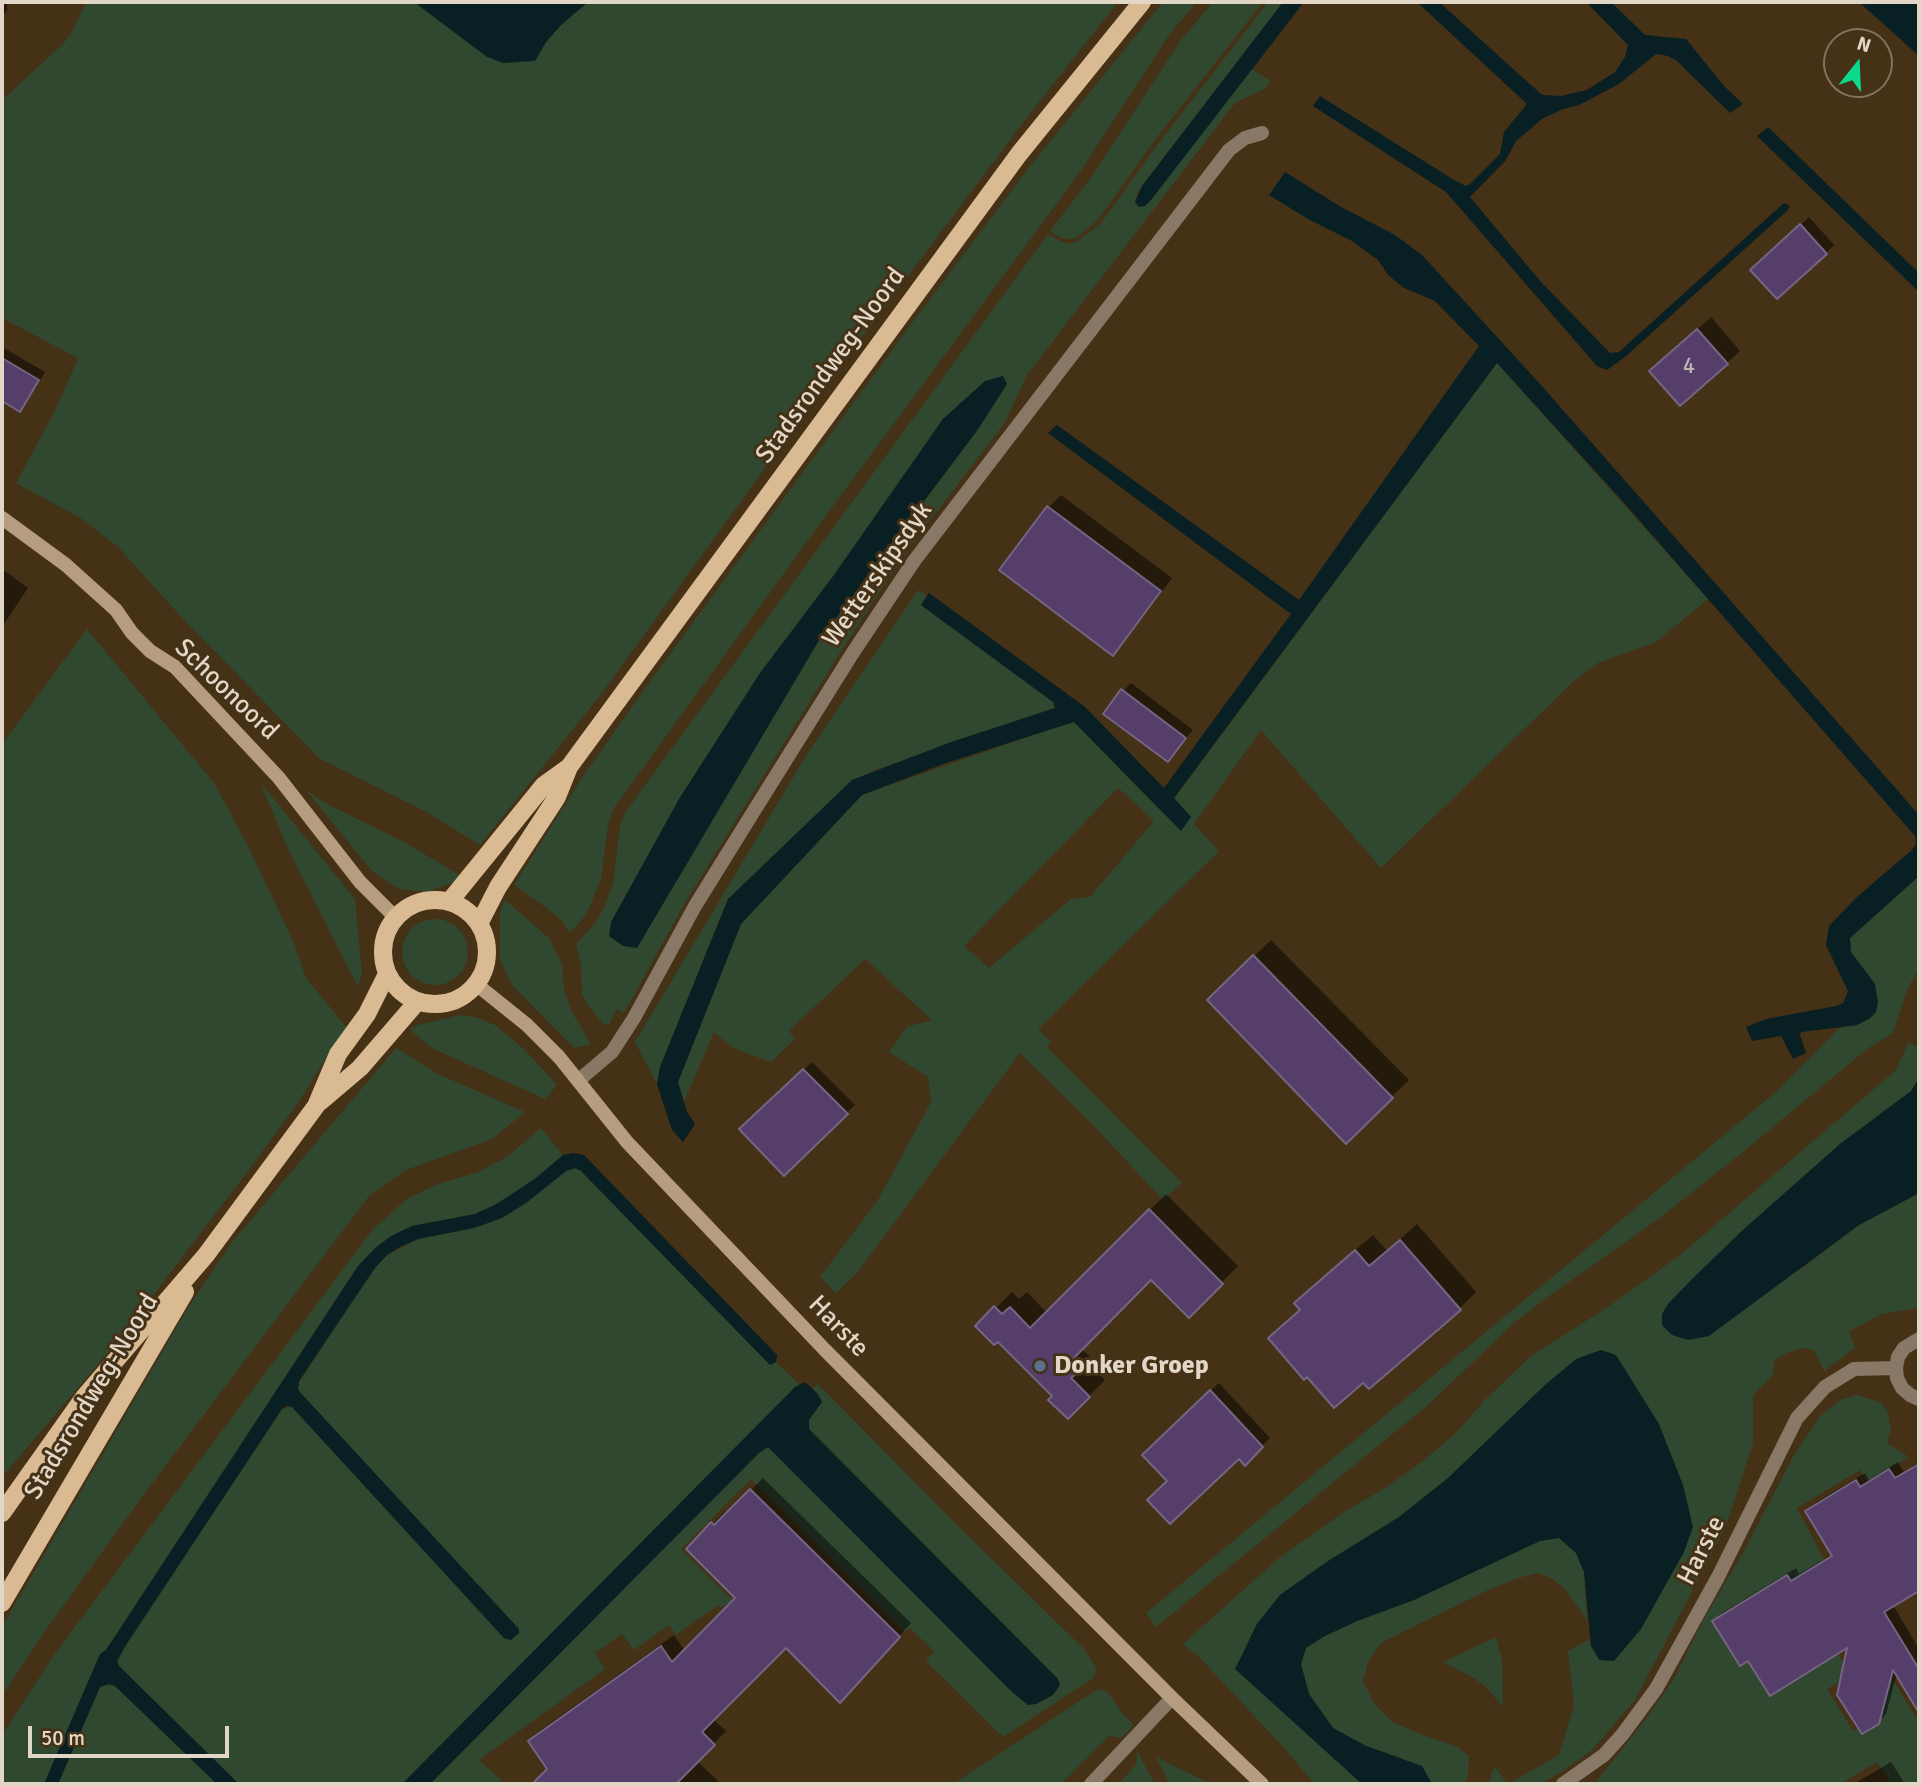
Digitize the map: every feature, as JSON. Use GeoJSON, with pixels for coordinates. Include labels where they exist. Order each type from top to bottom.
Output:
{"type":"FeatureCollection","features":[{"type":"Feature","properties":{"kind":"main road","name":"Stadsrondweg-Noord"},"geometry":{"type":"LineString","coordinates":[[480,922],[498,887],[557,797],[569,767],[1019,154],[1142,2]]}},
{"type":"Feature","properties":{"kind":"main road","name":"Stadsrondweg-Noord"},"geometry":{"type":"LineString","coordinates":[[449,902],[544,785],[569,767]]}},
{"type":"Feature","properties":{"kind":"main road"},"geometry":{"type":"LineString","coordinates":[[434,900],[449,902],[467,910],[480,922],[488,949],[487,961],[476,984],[464,995],[443,1006],[417,1002],[395,989],[387,974],[383,947],[387,933],[396,918],[406,909],[434,900]]}},
{"type":"Feature","properties":{"kind":"main road","name":"Stadsrondweg-Noord"},"geometry":{"type":"LineString","coordinates":[[316,1106],[338,1054],[367,1014],[387,974]]}},
{"type":"Feature","properties":{"kind":"main road","name":"Stadsrondweg-Noord"},"geometry":{"type":"LineString","coordinates":[[2,1513],[85,1396],[206,1255],[316,1106],[360,1068],[417,1002]]}},
{"type":"Feature","properties":{"kind":"main road","name":"Stadsrondweg-Noord"},"geometry":{"type":"LineString","coordinates":[[2,1603],[206,1255]]}},
{"type":"Feature","properties":{"kind":"street","name":"Wetterskipsdyk"},"geometry":{"type":"LineString","coordinates":[[579,1080],[612,1052],[634,1018],[695,906],[914,561],[1229,150],[1245,138],[1262,133]]}},
{"type":"Feature","properties":{"kind":"street","name":"Schoonoord"},"geometry":{"type":"LineString","coordinates":[[2,518],[66,565],[116,610],[132,633],[150,651],[175,667],[270,768],[360,882],[396,918]]}},
{"type":"Feature","properties":{"kind":"street","name":"Harste"},"geometry":{"type":"LineString","coordinates":[[476,984],[527,1026],[579,1080],[627,1142],[825,1350],[1172,1698],[1262,1784]]}},
{"type":"Feature","properties":{"kind":"street"},"geometry":{"type":"LineString","coordinates":[[1919,1339],[1904,1348],[1896,1367],[1902,1388],[1919,1399]]}},
{"type":"Feature","properties":{"kind":"street","name":"Harste"},"geometry":{"type":"LineString","coordinates":[[1563,1784],[1604,1755],[1656,1689],[1718,1577],[1797,1418],[1825,1387],[1854,1369],[1896,1367]]}},
{"type":"Feature","properties":{"kind":"street"},"geometry":{"type":"LineString","coordinates":[[1091,1784],[1172,1698]]}},
{"type":"Feature","properties":{"kind":"green space"},"geometry":{"type":"Polygon","coordinates":[[[86,2],[414,2],[535,61],[546,42],[561,25],[588,2],[1118,2],[1028,116],[800,420],[602,693],[480,845],[425,811],[319,758],[186,622],[118,547],[82,519],[16,483],[57,407],[78,358],[2,318],[2,100],[63,44],[72,32],[86,2]]]}},
{"type":"Feature","properties":{"kind":"green space"},"geometry":{"type":"Polygon","coordinates":[[[1163,2],[1197,2],[1171,32],[1080,172],[614,808],[608,824],[601,879],[586,915],[570,933],[562,921],[548,909],[514,885],[582,778],[909,327],[1031,165],[1163,2]]]}},
{"type":"Feature","properties":{"kind":"green space"},"geometry":{"type":"Polygon","coordinates":[[[1213,2],[1263,2],[1154,141],[1098,220],[1076,238],[1061,238],[1050,231],[1090,179],[1181,40],[1213,2]]]}},
{"type":"Feature","properties":{"kind":"green space"},"geometry":{"type":"Polygon","coordinates":[[[1268,2],[1283,2],[1142,186],[1136,195],[1142,207],[1251,69],[1271,81],[1264,89],[1235,103],[1027,375],[1004,424],[905,553],[843,648],[686,901],[624,1013],[617,1009],[609,1024],[604,1025],[582,994],[581,966],[576,944],[596,922],[605,905],[613,883],[624,814],[1048,234],[1069,244],[1078,241],[1101,223],[1158,144],[1268,2]],[[985,382],[943,419],[834,575],[760,673],[679,799],[756,743],[818,642],[979,428],[985,382]]]}},
{"type":"Feature","properties":{"kind":"green space"},"geometry":{"type":"Polygon","coordinates":[[[1497,363],[1708,599],[1656,642],[1598,663],[1575,680],[1381,868],[1261,730],[1194,824],[1219,851],[1038,1029],[1051,1042],[1047,1047],[1182,1183],[1163,1200],[1092,1124],[1020,1053],[857,1273],[836,1293],[820,1277],[878,1200],[931,1102],[928,1077],[889,1052],[907,1027],[932,1020],[865,959],[789,1031],[795,1039],[771,1062],[733,1048],[714,1032],[684,1102],[678,1082],[741,924],[862,795],[1070,722],[1074,722],[1161,811],[1191,817],[1174,799],[1497,363]],[[1118,788],[964,946],[989,968],[1071,899],[1090,897],[1154,821],[1118,788]]]}},
{"type":"Feature","properties":{"kind":"green space"},"geometry":{"type":"Polygon","coordinates":[[[918,590],[926,596],[921,605],[1053,702],[1054,708],[872,771],[728,899],[660,1067],[657,1084],[635,1042],[807,754],[918,590]]]}},
{"type":"Feature","properties":{"kind":"green space"},"geometry":{"type":"Polygon","coordinates":[[[87,629],[214,783],[246,842],[294,943],[306,978],[346,1027],[297,1104],[122,1336],[2,1477],[2,744],[87,629]]]}},
{"type":"Feature","properties":{"kind":"green space"},"geometry":{"type":"Polygon","coordinates":[[[260,782],[355,899],[362,974],[358,987],[288,849],[260,782]]]}},
{"type":"Feature","properties":{"kind":"green space"},"geometry":{"type":"Polygon","coordinates":[[[306,790],[325,803],[406,843],[461,876],[456,881],[427,892],[398,889],[371,870],[306,790]]]}},
{"type":"Feature","properties":{"kind":"green space"},"geometry":{"type":"Polygon","coordinates":[[[1919,876],[1919,968],[1907,990],[1893,1033],[1867,1049],[1657,1220],[1514,1323],[1428,1405],[1156,1627],[1146,1613],[1776,1092],[1839,1028],[1857,1025],[1875,984],[1851,952],[1850,938],[1919,876]]]}},
{"type":"Feature","properties":{"kind":"green space"},"geometry":{"type":"Polygon","coordinates":[[[505,900],[549,938],[562,964],[564,990],[573,1014],[591,1044],[574,1048],[512,985],[500,960],[500,912],[505,900]]]}},
{"type":"Feature","properties":{"kind":"green space"},"geometry":{"type":"Polygon","coordinates":[[[435,919],[448,922],[458,929],[465,939],[468,952],[465,965],[458,975],[448,982],[435,985],[422,982],[412,975],[405,965],[402,952],[405,939],[412,929],[422,922],[435,919]]]}},
{"type":"Feature","properties":{"kind":"green space"},"geometry":{"type":"Polygon","coordinates":[[[459,1015],[475,1017],[495,1025],[525,1050],[557,1085],[545,1099],[432,1048],[410,1030],[414,1026],[459,1015]]]}},
{"type":"Feature","properties":{"kind":"green space"},"geometry":{"type":"Polygon","coordinates":[[[1909,1042],[1919,1048],[1919,1078],[1911,1091],[1840,1144],[1744,1229],[1668,1304],[1801,1269],[1859,1225],[1919,1193],[1919,1308],[1882,1314],[1849,1331],[1855,1348],[1824,1371],[1814,1350],[1801,1348],[1774,1361],[1773,1375],[1753,1395],[1753,1443],[1725,1529],[1635,1700],[1592,1750],[1563,1771],[1540,1784],[1508,1784],[1559,1755],[1574,1706],[1568,1651],[1590,1639],[1591,1646],[1614,1660],[1641,1629],[1545,1385],[1448,1478],[1399,1517],[1328,1561],[1280,1595],[1257,1624],[1236,1669],[1362,1784],[1314,1784],[1199,1657],[1183,1644],[1279,1558],[1423,1461],[1456,1433],[1485,1400],[1531,1356],[1605,1309],[1679,1256],[1895,1071],[1909,1042]]]}},
{"type":"Feature","properties":{"kind":"green space"},"geometry":{"type":"Polygon","coordinates":[[[396,1048],[440,1075],[525,1112],[492,1139],[406,1170],[369,1196],[144,1494],[45,1631],[2,1696],[2,1627],[189,1306],[233,1241],[396,1048]]]}},
{"type":"Feature","properties":{"kind":"green space"},"geometry":{"type":"Polygon","coordinates":[[[541,1128],[563,1155],[536,1178],[513,1195],[475,1214],[412,1226],[358,1266],[106,1650],[100,1654],[44,1784],[2,1784],[2,1735],[54,1655],[373,1229],[408,1198],[441,1183],[479,1172],[508,1156],[541,1128]]]}},
{"type":"Feature","properties":{"kind":"green space"},"geometry":{"type":"Polygon","coordinates":[[[575,1168],[581,1171],[769,1364],[776,1362],[799,1384],[402,1784],[239,1784],[119,1666],[117,1661],[282,1409],[292,1407],[504,1638],[510,1640],[519,1633],[519,1629],[301,1394],[297,1386],[375,1268],[387,1255],[418,1239],[474,1228],[502,1218],[526,1203],[566,1171],[575,1168]]]}},
{"type":"Feature","properties":{"kind":"green space"},"geometry":{"type":"Polygon","coordinates":[[[818,1384],[1084,1649],[1097,1669],[1092,1679],[1003,1737],[926,1661],[934,1651],[910,1628],[905,1632],[751,1479],[681,1549],[732,1600],[721,1608],[718,1605],[676,1635],[669,1625],[634,1650],[622,1634],[595,1653],[605,1669],[479,1760],[501,1780],[498,1784],[430,1784],[759,1453],[768,1447],[1036,1704],[1053,1695],[1060,1685],[1058,1679],[809,1429],[809,1420],[822,1402],[812,1389],[818,1384]]]}},
{"type":"Feature","properties":{"kind":"green space"},"geometry":{"type":"Polygon","coordinates":[[[1857,1395],[1880,1402],[1887,1410],[1891,1429],[1887,1443],[1909,1457],[1867,1481],[1860,1470],[1797,1508],[1824,1560],[1715,1627],[1735,1659],[1752,1649],[1834,1646],[1851,1675],[1827,1689],[1853,1731],[1874,1718],[1862,1699],[1893,1680],[1919,1722],[1919,1784],[1891,1784],[1877,1762],[1840,1784],[1594,1784],[1674,1679],[1793,1457],[1820,1416],[1842,1399],[1857,1395]]]}},
{"type":"Feature","properties":{"kind":"green space"},"geometry":{"type":"Polygon","coordinates":[[[1559,1538],[1576,1553],[1584,1572],[1587,1620],[1564,1588],[1551,1578],[1538,1573],[1486,1591],[1381,1643],[1368,1662],[1363,1681],[1374,1703],[1392,1722],[1456,1746],[1469,1756],[1468,1776],[1464,1784],[1429,1784],[1431,1782],[1399,1757],[1366,1746],[1333,1728],[1309,1694],[1301,1664],[1306,1648],[1357,1621],[1414,1600],[1540,1541],[1559,1538]]]}},
{"type":"Feature","properties":{"kind":"green space"},"geometry":{"type":"Polygon","coordinates":[[[1496,1637],[1502,1660],[1503,1707],[1486,1687],[1474,1678],[1443,1662],[1496,1637]]]}},
{"type":"Feature","properties":{"kind":"green space"},"geometry":{"type":"Polygon","coordinates":[[[104,1684],[115,1686],[217,1784],[58,1784],[100,1687],[104,1684]]]}},
{"type":"Feature","properties":{"kind":"green space"},"geometry":{"type":"Polygon","coordinates":[[[1098,1689],[1108,1692],[1134,1725],[1121,1738],[1109,1736],[1061,1784],[953,1784],[1098,1689]]]}},
{"type":"Feature","properties":{"kind":"green space"},"geometry":{"type":"Polygon","coordinates":[[[1137,1751],[1155,1784],[1118,1784],[1136,1765],[1137,1751]]]}},
{"type":"Feature","properties":{"kind":"green space"},"geometry":{"type":"Polygon","coordinates":[[[1156,1756],[1170,1764],[1211,1784],[1169,1784],[1156,1756]]]}},
{"type":"Feature","properties":{"kind":"green space"},"geometry":{"type":"Polygon","coordinates":[[[1494,1766],[1508,1784],[1489,1784],[1494,1766]]]}},
{"type":"Feature","properties":{"kind":"water"},"geometry":{"type":"Polygon","coordinates":[[[414,2],[588,2],[561,25],[546,42],[535,61],[503,63],[487,57],[414,2]]]}},
{"type":"Feature","properties":{"kind":"water"},"geometry":{"type":"Polygon","coordinates":[[[1283,2],[1304,2],[1151,200],[1145,206],[1139,207],[1135,202],[1142,186],[1283,2]]]}},
{"type":"Feature","properties":{"kind":"water"},"geometry":{"type":"Polygon","coordinates":[[[1417,2],[1439,2],[1542,95],[1561,96],[1587,90],[1615,72],[1625,57],[1628,45],[1586,2],[1611,2],[1645,35],[1686,39],[1724,86],[1743,104],[1730,113],[1677,61],[1656,54],[1619,84],[1579,105],[1542,119],[1516,141],[1506,160],[1470,197],[1541,282],[1610,353],[1619,352],[1784,203],[1790,206],[1788,210],[1625,357],[1607,370],[1597,366],[1446,192],[1313,106],[1320,96],[1466,186],[1500,154],[1504,132],[1527,104],[1417,2]]]}},
{"type":"Feature","properties":{"kind":"water"},"geometry":{"type":"Polygon","coordinates":[[[1859,2],[1919,2],[1919,56],[1893,33],[1893,28],[1888,28],[1859,2]]]}},
{"type":"Feature","properties":{"kind":"water"},"geometry":{"type":"Polygon","coordinates":[[[1768,127],[1919,273],[1919,292],[1757,136],[1768,127]]]}},
{"type":"Feature","properties":{"kind":"water"},"geometry":{"type":"Polygon","coordinates":[[[1285,172],[1341,207],[1395,235],[1422,255],[1540,384],[1919,815],[1919,876],[1850,938],[1851,952],[1875,984],[1878,1002],[1876,1012],[1857,1025],[1801,1032],[1806,1053],[1793,1059],[1781,1036],[1752,1041],[1746,1027],[1766,1019],[1843,1003],[1848,991],[1826,945],[1829,926],[1858,896],[1912,850],[1916,844],[1915,836],[1625,504],[1497,363],[1174,798],[1191,817],[1181,831],[1074,722],[946,763],[862,795],[741,924],[678,1082],[687,1112],[695,1124],[683,1142],[672,1130],[657,1084],[660,1067],[728,899],[852,780],[951,742],[1055,708],[1053,702],[921,605],[929,593],[1085,707],[1164,788],[1291,614],[1048,433],[1057,425],[1299,600],[1479,346],[1435,301],[1404,288],[1388,275],[1378,260],[1352,241],[1269,195],[1285,172]]]}},
{"type":"Feature","properties":{"kind":"water"},"geometry":{"type":"Polygon","coordinates":[[[1003,376],[1007,384],[979,428],[818,642],[637,948],[623,946],[609,936],[611,922],[679,799],[760,673],[834,575],[943,419],[985,381],[1003,376]]]}},
{"type":"Feature","properties":{"kind":"water"},"geometry":{"type":"Polygon","coordinates":[[[1919,1078],[1919,1193],[1859,1225],[1709,1336],[1688,1340],[1672,1335],[1662,1325],[1662,1314],[1668,1304],[1693,1278],[1840,1144],[1911,1091],[1919,1078]]]}},
{"type":"Feature","properties":{"kind":"water"},"geometry":{"type":"Polygon","coordinates":[[[563,1155],[584,1155],[777,1355],[776,1362],[770,1365],[581,1171],[575,1168],[566,1171],[526,1203],[502,1218],[474,1228],[418,1239],[400,1247],[387,1255],[375,1268],[299,1381],[298,1390],[519,1629],[519,1633],[511,1640],[504,1638],[292,1407],[287,1406],[282,1409],[117,1661],[119,1666],[239,1784],[217,1784],[115,1686],[109,1684],[100,1687],[58,1784],[44,1784],[100,1654],[106,1650],[358,1266],[391,1236],[412,1226],[475,1214],[495,1205],[536,1178],[563,1155]]]}},
{"type":"Feature","properties":{"kind":"water"},"geometry":{"type":"Polygon","coordinates":[[[1601,1350],[1616,1355],[1659,1424],[1683,1485],[1693,1527],[1684,1552],[1641,1629],[1614,1661],[1599,1660],[1591,1646],[1584,1572],[1576,1553],[1559,1538],[1540,1541],[1414,1600],[1357,1621],[1306,1648],[1301,1664],[1309,1694],[1333,1728],[1366,1746],[1422,1766],[1431,1782],[1362,1784],[1235,1669],[1257,1624],[1280,1595],[1328,1561],[1399,1517],[1448,1478],[1576,1359],[1601,1350]]]}},
{"type":"Feature","properties":{"kind":"water"},"geometry":{"type":"Polygon","coordinates":[[[805,1382],[818,1394],[822,1402],[809,1420],[809,1429],[1058,1679],[1060,1685],[1053,1695],[1028,1705],[1012,1692],[768,1447],[759,1453],[430,1784],[402,1784],[795,1387],[805,1382]]]}},
{"type":"Feature","properties":{"kind":"building"},"geometry":{"type":"Polygon","coordinates":[[[1800,224],[1827,254],[1777,299],[1750,270],[1800,224]]]}},
{"type":"Feature","properties":{"kind":"building"},"geometry":{"type":"Polygon","coordinates":[[[1697,329],[1728,364],[1680,406],[1649,371],[1697,329]]]}},
{"type":"Feature","properties":{"kind":"building"},"geometry":{"type":"Polygon","coordinates":[[[2,358],[39,380],[20,412],[2,401],[2,358]]]}},
{"type":"Feature","properties":{"kind":"building"},"geometry":{"type":"Polygon","coordinates":[[[1047,506],[1161,591],[1113,656],[999,570],[1047,506]]]}},
{"type":"Feature","properties":{"kind":"building"},"geometry":{"type":"Polygon","coordinates":[[[1121,689],[1186,738],[1168,762],[1103,714],[1121,689]]]}},
{"type":"Feature","properties":{"kind":"building"},"geometry":{"type":"Polygon","coordinates":[[[1253,955],[1393,1098],[1346,1144],[1207,1000],[1253,955]]]}},
{"type":"Feature","properties":{"kind":"building"},"geometry":{"type":"Polygon","coordinates":[[[803,1069],[848,1114],[784,1176],[739,1129],[803,1069]]]}},
{"type":"Feature","properties":{"kind":"building"},"geometry":{"type":"Polygon","coordinates":[[[1149,1209],[1223,1284],[1189,1318],[1151,1280],[1067,1365],[1076,1374],[1071,1378],[1090,1397],[1068,1419],[1048,1400],[1052,1396],[998,1342],[994,1345],[975,1326],[994,1306],[1002,1314],[1010,1307],[1030,1328],[1149,1209]]]}},
{"type":"Feature","properties":{"kind":"building"},"geometry":{"type":"Polygon","coordinates":[[[1400,1240],[1461,1310],[1369,1389],[1363,1383],[1334,1408],[1307,1377],[1304,1380],[1268,1338],[1300,1310],[1294,1303],[1355,1250],[1369,1266],[1400,1240]]]}},
{"type":"Feature","properties":{"kind":"building"},"geometry":{"type":"Polygon","coordinates":[[[1210,1390],[1263,1447],[1245,1466],[1239,1459],[1170,1524],[1147,1500],[1167,1481],[1142,1455],[1210,1390]]]}},
{"type":"Feature","properties":{"kind":"building"},"geometry":{"type":"Polygon","coordinates":[[[1919,1464],[1919,1591],[1884,1612],[1919,1669],[1919,1713],[1893,1670],[1879,1724],[1862,1734],[1837,1695],[1847,1648],[1770,1696],[1748,1661],[1740,1666],[1712,1621],[1787,1575],[1791,1581],[1832,1556],[1805,1511],[1856,1480],[1860,1487],[1889,1469],[1895,1478],[1919,1464]]]}},
{"type":"Feature","properties":{"kind":"building"},"geometry":{"type":"Polygon","coordinates":[[[750,1489],[900,1637],[840,1703],[786,1648],[702,1732],[715,1745],[676,1784],[532,1784],[547,1769],[528,1741],[661,1646],[672,1662],[735,1598],[686,1549],[711,1522],[714,1525],[750,1489]]]}},
{"type":"Feature","properties":{"kind":"place","name":"Donker Groep"},"geometry":{"type":"Point","coordinates":[1040,1366]}}]}
